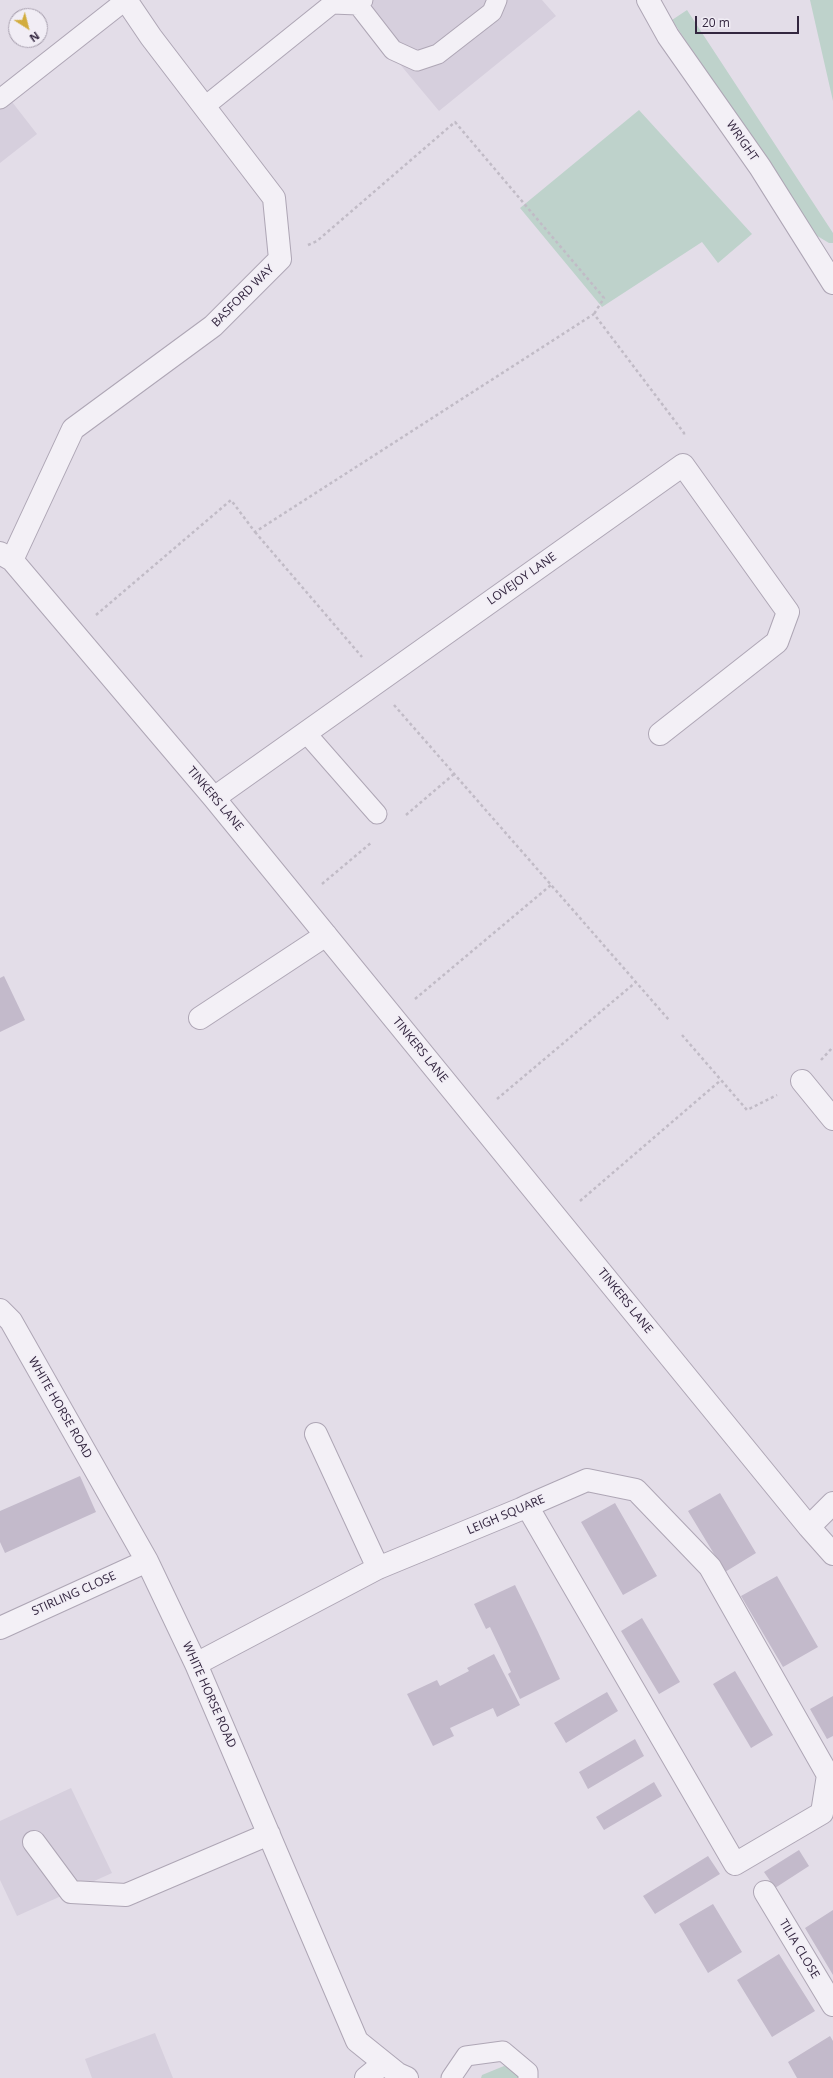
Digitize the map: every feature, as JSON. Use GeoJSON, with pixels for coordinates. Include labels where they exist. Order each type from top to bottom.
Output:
{"type":"FeatureCollection","features":[{"type":"Feature","properties":{"kind":"street","name":"BASFORD WAY"},"geometry":{"type":"LineString","coordinates":[[6,557],[73,429],[213,326],[280,259],[274,198],[151,37],[126,0]]}},
{"type":"Feature","properties":{"kind":"street","name":"WRIGHT"},"geometry":{"type":"LineString","coordinates":[[648,0],[668,36],[760,167],[833,282]]}},
{"type":"Feature","properties":{"kind":"street"},"geometry":{"type":"LineString","coordinates":[[660,734],[777,642],[788,612],[683,465]]}},
{"type":"Feature","properties":{"kind":"street","name":"LOVEJOY LANE"},"geometry":{"type":"LineString","coordinates":[[214,798],[683,465]]}},
{"type":"Feature","properties":{"kind":"street","name":"TINKERS LANE"},"geometry":{"type":"LineString","coordinates":[[6,557],[75,634],[214,798],[809,1527],[833,1554]]}},
{"type":"Feature","properties":{"kind":"street"},"geometry":{"type":"LineString","coordinates":[[200,1018],[326,935]]}},
{"type":"Feature","properties":{"kind":"street"},"geometry":{"type":"LineString","coordinates":[[802,1082],[833,1118]]}},
{"type":"Feature","properties":{"kind":"street","name":"WHITE HORSE ROAD"},"geometry":{"type":"LineString","coordinates":[[0,1310],[11,1321],[147,1561],[196,1664],[357,2041],[398,2074],[407,2078]]}},
{"type":"Feature","properties":{"kind":"street"},"geometry":{"type":"LineString","coordinates":[[316,1434],[378,1568]]}},
{"type":"Feature","properties":{"kind":"street","name":"LEIGH SQUARE"},"geometry":{"type":"LineString","coordinates":[[196,1664],[378,1568],[587,1480],[636,1490],[710,1567],[828,1775],[822,1813],[735,1864],[528,1506]]}},
{"type":"Feature","properties":{"kind":"street"},"geometry":{"type":"LineString","coordinates":[[809,1527],[833,1503]]}},
{"type":"Feature","properties":{"kind":"street","name":"STIRLING CLOSE"},"geometry":{"type":"LineString","coordinates":[[0,1628],[147,1561]]}},
{"type":"Feature","properties":{"kind":"street"},"geometry":{"type":"LineString","coordinates":[[34,1842],[71,1892],[126,1895],[269,1834]]}},
{"type":"Feature","properties":{"kind":"street","name":"TILIA CLOSE"},"geometry":{"type":"LineString","coordinates":[[765,1892],[833,2005]]}},
{"type":"Feature","properties":{"kind":"street"},"geometry":{"type":"LineString","coordinates":[[366,2078],[384,2063]]}},
{"type":"Feature","properties":{"kind":"lane"},"geometry":{"type":"LineString","coordinates":[[0,99],[126,0]]}},
{"type":"Feature","properties":{"kind":"lane"},"geometry":{"type":"LineString","coordinates":[[204,106],[332,4],[360,2],[393,50],[417,61],[438,54],[492,12],[496,0]]}},
{"type":"Feature","properties":{"kind":"lane"},"geometry":{"type":"LineString","coordinates":[[306,733],[377,814]]}},
{"type":"Feature","properties":{"kind":"lane"},"geometry":{"type":"LineString","coordinates":[[451,2078],[466,2056],[503,2051],[528,2072],[528,2078]]}},
{"type":"Feature","properties":{"kind":"path"},"geometry":{"type":"LineString","coordinates":[[255,532],[594,314],[604,298],[455,122],[317,241],[280,259]]}},
{"type":"Feature","properties":{"kind":"path"},"geometry":{"type":"LineString","coordinates":[[594,314],[684,433],[683,465]]}},
{"type":"Feature","properties":{"kind":"path"},"geometry":{"type":"LineString","coordinates":[[75,634],[231,500],[255,532],[368,664],[375,683],[669,1020]]}},
{"type":"Feature","properties":{"kind":"path"},"geometry":{"type":"LineString","coordinates":[[393,1017],[551,885]]}},
{"type":"Feature","properties":{"kind":"path"},"geometry":{"type":"LineString","coordinates":[[475,1118],[636,982]]}},
{"type":"Feature","properties":{"kind":"path"},"geometry":{"type":"LineString","coordinates":[[682,1036],[747,1110],[802,1082]]}},
{"type":"Feature","properties":{"kind":"path"},"geometry":{"type":"LineString","coordinates":[[558,1219],[721,1080]]}},
{"type":"Feature","properties":{"kind":"shaded area"},"geometry":{"type":"Polygon","coordinates":[[[349,0],[542,0],[556,16],[439,111],[348,2],[349,0]]]}},
{"type":"Feature","properties":{"kind":"shaded area"},"geometry":{"type":"Polygon","coordinates":[[[2,89],[37,134],[0,163],[0,91],[2,89]]]}},
{"type":"Feature","properties":{"kind":"shaded area"},"geometry":{"type":"Polygon","coordinates":[[[71,1788],[112,1873],[17,1916],[0,1880],[0,1821],[71,1788]]]}},
{"type":"Feature","properties":{"kind":"shaded area"},"geometry":{"type":"Polygon","coordinates":[[[155,2033],[173,2078],[92,2078],[85,2059],[155,2033]]]}},
{"type":"Feature","properties":{"kind":"green space"},"geometry":{"type":"Polygon","coordinates":[[[810,0],[833,0],[833,101],[810,0]]]}},
{"type":"Feature","properties":{"kind":"green space"},"geometry":{"type":"Polygon","coordinates":[[[687,10],[833,233],[833,243],[829,243],[814,234],[672,20],[687,10]]]}},
{"type":"Feature","properties":{"kind":"green space"},"geometry":{"type":"Polygon","coordinates":[[[639,110],[752,234],[718,263],[702,242],[602,307],[520,208],[639,110]]]}},
{"type":"Feature","properties":{"kind":"green space"},"geometry":{"type":"Polygon","coordinates":[[[504,2066],[520,2070],[520,2078],[481,2078],[482,2075],[504,2066]]]}},
{"type":"Feature","properties":{"kind":"building"},"geometry":{"type":"Polygon","coordinates":[[[4,976],[25,1020],[0,1032],[0,978],[4,976]]]}},
{"type":"Feature","properties":{"kind":"building"},"geometry":{"type":"Polygon","coordinates":[[[80,1476],[96,1512],[5,1553],[0,1542],[0,1511],[80,1476]]]}},
{"type":"Feature","properties":{"kind":"building"},"geometry":{"type":"Polygon","coordinates":[[[720,1493],[756,1553],[725,1572],[688,1511],[720,1493]]]}},
{"type":"Feature","properties":{"kind":"building"},"geometry":{"type":"Polygon","coordinates":[[[615,1503],[657,1576],[623,1595],[581,1522],[615,1503]]]}},
{"type":"Feature","properties":{"kind":"building"},"geometry":{"type":"Polygon","coordinates":[[[777,1576],[818,1647],[783,1667],[741,1596],[777,1576]]]}},
{"type":"Feature","properties":{"kind":"building"},"geometry":{"type":"Polygon","coordinates":[[[515,1585],[560,1679],[520,1699],[508,1674],[511,1672],[490,1627],[486,1629],[474,1604],[515,1585]]]}},
{"type":"Feature","properties":{"kind":"building"},"geometry":{"type":"Polygon","coordinates":[[[642,1618],[680,1682],[659,1694],[621,1631],[642,1618]]]}},
{"type":"Feature","properties":{"kind":"building"},"geometry":{"type":"Polygon","coordinates":[[[494,1654],[520,1705],[497,1717],[493,1708],[450,1728],[454,1736],[433,1746],[407,1694],[437,1680],[440,1686],[469,1671],[467,1668],[494,1654]]]}},
{"type":"Feature","properties":{"kind":"building"},"geometry":{"type":"Polygon","coordinates":[[[735,1671],[773,1735],[751,1748],[713,1684],[735,1671]]]}},
{"type":"Feature","properties":{"kind":"building"},"geometry":{"type":"Polygon","coordinates":[[[607,1692],[618,1711],[566,1743],[554,1723],[607,1692]]]}},
{"type":"Feature","properties":{"kind":"building"},"geometry":{"type":"Polygon","coordinates":[[[833,1696],[833,1736],[827,1739],[810,1709],[833,1696]]]}},
{"type":"Feature","properties":{"kind":"building"},"geometry":{"type":"Polygon","coordinates":[[[635,1739],[644,1756],[588,1789],[579,1772],[635,1739]]]}},
{"type":"Feature","properties":{"kind":"building"},"geometry":{"type":"Polygon","coordinates":[[[654,1782],[662,1796],[604,1830],[596,1817],[654,1782]]]}},
{"type":"Feature","properties":{"kind":"building"},"geometry":{"type":"Polygon","coordinates":[[[799,1850],[809,1866],[775,1888],[764,1872],[799,1850]]]}},
{"type":"Feature","properties":{"kind":"building"},"geometry":{"type":"Polygon","coordinates":[[[708,1856],[720,1874],[655,1914],[643,1896],[708,1856]]]}},
{"type":"Feature","properties":{"kind":"building"},"geometry":{"type":"Polygon","coordinates":[[[713,1904],[742,1952],[708,1973],[679,1924],[713,1904]]]}},
{"type":"Feature","properties":{"kind":"building"},"geometry":{"type":"Polygon","coordinates":[[[833,1910],[833,1975],[805,1928],[833,1910]]]}},
{"type":"Feature","properties":{"kind":"building"},"geometry":{"type":"Polygon","coordinates":[[[779,1954],[815,2011],[772,2037],[737,1980],[779,1954]]]}},
{"type":"Feature","properties":{"kind":"building"},"geometry":{"type":"Polygon","coordinates":[[[830,2036],[833,2041],[833,2078],[797,2078],[788,2062],[830,2036]]]}}]}
